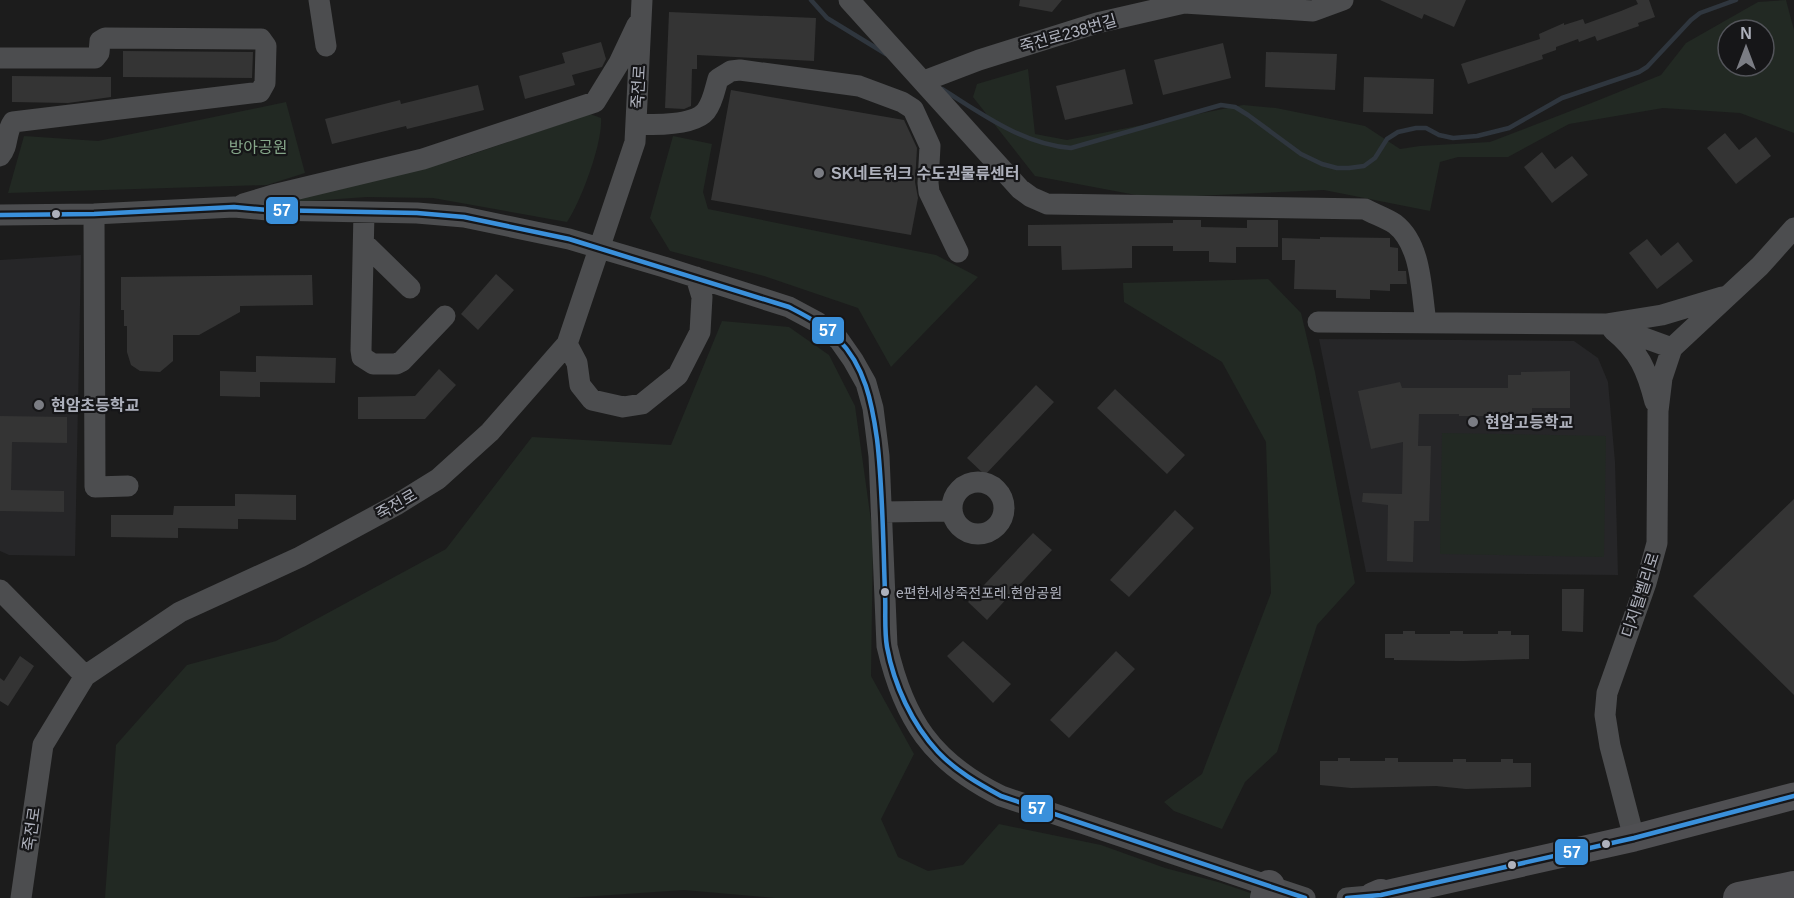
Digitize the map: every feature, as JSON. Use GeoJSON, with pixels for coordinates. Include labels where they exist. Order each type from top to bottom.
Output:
{"type":"FeatureCollection","features":[{"type":"Feature","properties":{"kind":"highway"},"geometry":{"type":"LineString","coordinates":[[1739,898],[1794,887]]}},
{"type":"Feature","properties":{"kind":"main road"},"geometry":{"type":"LineString","coordinates":[[1379,897],[1634,838],[1794,796]]}},
{"type":"Feature","properties":{"kind":"street"},"geometry":{"type":"LineString","coordinates":[[319,0],[326,46]]}},
{"type":"Feature","properties":{"kind":"street"},"geometry":{"type":"LineString","coordinates":[[849,0],[902,57],[929,79],[1020,189],[1031,197],[1047,204],[1365,209],[1395,224],[1410,241],[1418,270],[1426,322]]}},
{"type":"Feature","properties":{"kind":"street","name":"죽전로238번길"},"geometry":{"type":"LineString","coordinates":[[929,79],[979,60],[1097,23],[1184,3],[1313,11],[1343,0]]}},
{"type":"Feature","properties":{"kind":"street"},"geometry":{"type":"LineString","coordinates":[[234,207],[273,195],[423,159],[595,102],[619,63],[642,8]]}},
{"type":"Feature","properties":{"kind":"street","name":"죽전로"},"geometry":{"type":"LineString","coordinates":[[21,898],[44,745],[85,676],[180,612],[300,556],[396,505],[438,479],[490,432],[567,344],[635,142],[642,8]]}},
{"type":"Feature","properties":{"kind":"street"},"geometry":{"type":"LineString","coordinates":[[0,58],[95,58],[99,53],[100,41],[105,38],[261,39],[266,46],[265,82],[260,92],[13,122],[8,129],[6,150],[0,156]]}},
{"type":"Feature","properties":{"kind":"street"},"geometry":{"type":"LineString","coordinates":[[636,124],[690,121],[699,117],[706,112],[718,79],[731,71],[740,70],[859,86],[902,102],[913,109],[930,146],[929,192],[958,252]]}},
{"type":"Feature","properties":{"kind":"street"},"geometry":{"type":"LineString","coordinates":[[0,215],[94,214],[234,207],[464,217],[569,239],[789,307],[817,322],[839,340],[866,383],[873,408],[879,456],[887,646],[894,675],[904,700],[917,726],[933,748],[954,768],[975,783],[1001,796],[1268,892],[1305,898]]}},
{"type":"Feature","properties":{"kind":"street"},"geometry":{"type":"LineString","coordinates":[[364,212],[361,350],[366,361],[373,364],[391,365],[402,361],[445,316]]}},
{"type":"Feature","properties":{"kind":"street"},"geometry":{"type":"LineString","coordinates":[[94,214],[95,487],[128,486]]}},
{"type":"Feature","properties":{"kind":"street","name":"디지털벨리로"},"geometry":{"type":"LineString","coordinates":[[1634,838],[1610,746],[1605,716],[1607,693],[1646,583],[1657,543],[1658,411],[1662,378],[1672,348],[1760,266],[1794,228]]}},
{"type":"Feature","properties":{"kind":"street"},"geometry":{"type":"LineString","coordinates":[[364,247],[368,247],[410,288]]}},
{"type":"Feature","properties":{"kind":"street"},"geometry":{"type":"LineString","coordinates":[[567,344],[577,363],[580,384],[592,400],[623,407],[642,404],[678,375],[700,332],[702,297],[696,277]]}},
{"type":"Feature","properties":{"kind":"street"},"geometry":{"type":"LineString","coordinates":[[1318,322],[1606,324],[1662,315],[1728,295]]}},
{"type":"Feature","properties":{"kind":"street"},"geometry":{"type":"LineString","coordinates":[[1606,324],[1672,348]]}},
{"type":"Feature","properties":{"kind":"street"},"geometry":{"type":"LineString","coordinates":[[1606,324],[1637,354],[1645,368],[1658,411]]}},
{"type":"Feature","properties":{"kind":"street"},"geometry":{"type":"LineString","coordinates":[[975,476],[990,485],[1001,496],[1004,511],[997,525],[990,531],[974,534],[959,526],[952,511],[955,495],[975,476]]}},
{"type":"Feature","properties":{"kind":"street"},"geometry":{"type":"LineString","coordinates":[[882,512],[952,511]]}},
{"type":"Feature","properties":{"kind":"street"},"geometry":{"type":"LineString","coordinates":[[0,590],[85,676]]}},
{"type":"Feature","properties":{"kind":"street"},"geometry":{"type":"LineString","coordinates":[[1347,898],[1379,897]]}},
{"type":"Feature","properties":{"kind":"shaded area","name":"현암초등학교"},"geometry":{"type":"Polygon","coordinates":[[[81,255],[75,556],[9,555],[0,551],[0,260],[81,255]]]}},
{"type":"Feature","properties":{"kind":"shaded area","name":"현암고등학교"},"geometry":{"type":"Polygon","coordinates":[[[1319,339],[1574,341],[1598,358],[1608,382],[1615,462],[1618,575],[1366,572],[1319,339]]]}},
{"type":"Feature","properties":{"kind":"green space"},"geometry":{"type":"Polygon","coordinates":[[[1786,0],[1794,30],[1794,133],[1740,113],[1663,108],[1569,124],[1508,157],[1458,157],[1440,162],[1430,211],[1324,190],[1152,198],[1035,176],[973,97],[977,84],[1028,69],[1035,134],[1067,140],[1243,105],[1276,108],[1365,126],[1400,149],[1490,142],[1661,75],[1686,43],[1716,26],[1716,78],[1776,78],[1776,18],[1730,18],[1758,2],[1786,0]]]}},
{"type":"Feature","properties":{"kind":"green space","name":"방아공원"},"geometry":{"type":"Polygon","coordinates":[[[286,102],[305,173],[267,185],[8,193],[24,136],[98,141],[286,102]]]}},
{"type":"Feature","properties":{"kind":"green space"},"geometry":{"type":"Polygon","coordinates":[[[590,114],[601,118],[601,129],[595,156],[584,187],[567,222],[433,198],[366,197],[296,202],[294,199],[455,160],[590,114]]]}},
{"type":"Feature","properties":{"kind":"green space"},"geometry":{"type":"Polygon","coordinates":[[[673,136],[712,144],[703,192],[708,209],[936,255],[978,277],[891,367],[858,308],[764,276],[670,251],[650,218],[673,136]]]}},
{"type":"Feature","properties":{"kind":"green space"},"geometry":{"type":"Polygon","coordinates":[[[1268,279],[1301,313],[1315,372],[1355,583],[1317,625],[1277,752],[1245,782],[1222,829],[1174,811],[1164,802],[1202,774],[1271,593],[1266,442],[1222,362],[1124,302],[1123,283],[1268,279]]]}},
{"type":"Feature","properties":{"kind":"green space"},"geometry":{"type":"Polygon","coordinates":[[[722,321],[789,327],[829,355],[855,406],[873,535],[871,676],[914,754],[881,819],[898,857],[928,871],[963,865],[999,824],[1101,845],[1165,868],[1218,882],[1259,896],[1259,898],[775,898],[684,890],[568,898],[105,898],[116,745],[187,665],[276,641],[446,549],[532,437],[671,445],[722,321]]]}},
{"type":"Feature","properties":{"kind":"green space"},"geometry":{"type":"Polygon","coordinates":[[[1442,433],[1606,436],[1604,557],[1440,554],[1442,433]]]}},
{"type":"Feature","properties":{"kind":"building"},"geometry":{"type":"Polygon","coordinates":[[[1020,0],[1062,0],[1052,12],[1019,6],[1020,0]]]}},
{"type":"Feature","properties":{"kind":"building"},"geometry":{"type":"Polygon","coordinates":[[[1380,0],[1466,0],[1454,27],[1424,14],[1422,19],[1380,0]]]}},
{"type":"Feature","properties":{"kind":"building"},"geometry":{"type":"Polygon","coordinates":[[[1636,0],[1649,0],[1655,17],[1638,23],[1639,26],[1597,41],[1595,36],[1579,42],[1578,39],[1542,55],[1543,59],[1468,84],[1461,64],[1540,39],[1539,34],[1564,23],[1564,25],[1583,19],[1585,24],[1621,11],[1638,4],[1636,0]]]}},
{"type":"Feature","properties":{"kind":"building"},"geometry":{"type":"Polygon","coordinates":[[[669,12],[816,18],[814,61],[697,55],[697,69],[692,69],[691,106],[684,109],[665,108],[669,12]]]}},
{"type":"Feature","properties":{"kind":"building"},"geometry":{"type":"Polygon","coordinates":[[[601,42],[606,59],[602,67],[572,75],[575,85],[525,99],[519,76],[565,63],[562,53],[601,42]]]}},
{"type":"Feature","properties":{"kind":"building"},"geometry":{"type":"Polygon","coordinates":[[[1223,43],[1231,78],[1163,95],[1154,60],[1223,43]]]}},
{"type":"Feature","properties":{"kind":"building"},"geometry":{"type":"Polygon","coordinates":[[[123,51],[253,52],[252,78],[123,77],[123,51]]]}},
{"type":"Feature","properties":{"kind":"building"},"geometry":{"type":"Polygon","coordinates":[[[1266,52],[1337,54],[1335,90],[1265,87],[1266,52]]]}},
{"type":"Feature","properties":{"kind":"building"},"geometry":{"type":"Polygon","coordinates":[[[1125,69],[1133,104],[1065,120],[1056,86],[1125,69]]]}},
{"type":"Feature","properties":{"kind":"building"},"geometry":{"type":"Polygon","coordinates":[[[12,76],[111,77],[111,97],[68,103],[12,102],[12,76]]]}},
{"type":"Feature","properties":{"kind":"building"},"geometry":{"type":"Polygon","coordinates":[[[1364,77],[1434,79],[1433,114],[1363,112],[1364,77]]]}},
{"type":"Feature","properties":{"kind":"building"},"geometry":{"type":"Polygon","coordinates":[[[478,85],[484,110],[332,144],[325,119],[400,100],[401,104],[478,85]]]}},
{"type":"Feature","properties":{"kind":"building","name":"SK네트워크 수도권물류센터"},"geometry":{"type":"Polygon","coordinates":[[[731,90],[904,120],[917,148],[915,182],[918,198],[911,235],[711,200],[731,90]]]}},
{"type":"Feature","properties":{"kind":"building"},"geometry":{"type":"Polygon","coordinates":[[[1725,133],[1739,150],[1756,137],[1771,156],[1736,184],[1707,148],[1725,133]]]}},
{"type":"Feature","properties":{"kind":"building"},"geometry":{"type":"Polygon","coordinates":[[[1542,152],[1555,169],[1572,156],[1588,175],[1552,203],[1524,167],[1542,152]]]}},
{"type":"Feature","properties":{"kind":"building"},"geometry":{"type":"Polygon","coordinates":[[[1173,220],[1201,220],[1201,227],[1247,228],[1247,220],[1278,220],[1278,247],[1236,247],[1236,263],[1209,262],[1209,251],[1173,251],[1173,246],[1132,246],[1132,268],[1062,270],[1061,246],[1028,246],[1028,225],[1173,223],[1173,220]]]}},
{"type":"Feature","properties":{"kind":"building"},"geometry":{"type":"Polygon","coordinates":[[[1320,237],[1390,238],[1390,247],[1398,248],[1398,271],[1406,271],[1407,284],[1390,284],[1390,291],[1370,290],[1370,299],[1336,298],[1336,290],[1294,289],[1295,260],[1282,260],[1282,238],[1320,239],[1320,237]]]}},
{"type":"Feature","properties":{"kind":"building"},"geometry":{"type":"Polygon","coordinates":[[[1647,239],[1661,256],[1678,242],[1693,261],[1657,289],[1629,253],[1647,239]]]}},
{"type":"Feature","properties":{"kind":"building"},"geometry":{"type":"Polygon","coordinates":[[[496,274],[514,290],[478,330],[461,314],[496,274]]]}},
{"type":"Feature","properties":{"kind":"building"},"geometry":{"type":"Polygon","coordinates":[[[312,275],[313,305],[240,306],[240,312],[199,335],[173,335],[173,361],[160,372],[140,371],[131,365],[127,352],[127,326],[124,326],[124,310],[121,310],[121,277],[312,275]]]}},
{"type":"Feature","properties":{"kind":"building"},"geometry":{"type":"Polygon","coordinates":[[[256,356],[336,358],[335,383],[260,382],[260,397],[220,396],[220,371],[256,372],[256,356]]]}},
{"type":"Feature","properties":{"kind":"building"},"geometry":{"type":"Polygon","coordinates":[[[439,369],[456,385],[425,419],[358,419],[358,397],[415,396],[439,369]]]}},
{"type":"Feature","properties":{"kind":"building"},"geometry":{"type":"Polygon","coordinates":[[[1570,371],[1570,408],[1532,408],[1532,416],[1419,414],[1418,446],[1431,446],[1429,521],[1414,521],[1413,562],[1387,561],[1388,505],[1362,502],[1363,493],[1402,494],[1403,442],[1371,449],[1358,391],[1400,382],[1402,388],[1508,388],[1508,375],[1521,375],[1521,372],[1570,371]]]}},
{"type":"Feature","properties":{"kind":"building"},"geometry":{"type":"Polygon","coordinates":[[[1036,385],[1054,402],[985,475],[967,458],[1036,385]]]}},
{"type":"Feature","properties":{"kind":"building"},"geometry":{"type":"Polygon","coordinates":[[[1115,389],[1185,455],[1167,474],[1097,408],[1115,389]]]}},
{"type":"Feature","properties":{"kind":"building"},"geometry":{"type":"Polygon","coordinates":[[[0,416],[67,417],[67,443],[12,442],[11,490],[64,491],[64,512],[0,511],[0,416]]]}},
{"type":"Feature","properties":{"kind":"building"},"geometry":{"type":"Polygon","coordinates":[[[235,494],[296,495],[296,520],[238,519],[238,529],[178,528],[178,538],[111,537],[111,515],[173,515],[174,506],[235,506],[235,494]]]}},
{"type":"Feature","properties":{"kind":"building"},"geometry":{"type":"Polygon","coordinates":[[[1794,499],[1794,695],[1693,596],[1794,499]]]}},
{"type":"Feature","properties":{"kind":"building"},"geometry":{"type":"Polygon","coordinates":[[[1175,510],[1194,528],[1129,597],[1110,580],[1175,510]]]}},
{"type":"Feature","properties":{"kind":"building"},"geometry":{"type":"Polygon","coordinates":[[[1033,533],[1052,550],[987,620],[968,602],[1033,533]]]}},
{"type":"Feature","properties":{"kind":"building"},"geometry":{"type":"Polygon","coordinates":[[[1562,589],[1584,589],[1583,632],[1562,631],[1562,589]]]}},
{"type":"Feature","properties":{"kind":"building"},"geometry":{"type":"Polygon","coordinates":[[[1403,631],[1415,631],[1415,634],[1450,634],[1450,631],[1463,631],[1463,634],[1498,634],[1498,631],[1511,631],[1511,635],[1529,635],[1529,659],[1463,661],[1385,658],[1385,634],[1403,634],[1403,631]]]}},
{"type":"Feature","properties":{"kind":"building"},"geometry":{"type":"Polygon","coordinates":[[[963,641],[1011,684],[993,703],[947,656],[963,641]]]}},
{"type":"Feature","properties":{"kind":"building"},"geometry":{"type":"Polygon","coordinates":[[[1116,651],[1135,669],[1069,738],[1050,720],[1116,651]]]}},
{"type":"Feature","properties":{"kind":"building"},"geometry":{"type":"Polygon","coordinates":[[[20,656],[34,666],[8,706],[0,701],[0,678],[4,681],[20,656]]]}},
{"type":"Feature","properties":{"kind":"building"},"geometry":{"type":"Polygon","coordinates":[[[1338,758],[1350,758],[1350,761],[1385,761],[1385,758],[1398,758],[1398,762],[1453,762],[1453,759],[1466,759],[1466,762],[1501,762],[1501,759],[1513,759],[1513,763],[1531,763],[1531,787],[1351,788],[1320,785],[1320,761],[1338,761],[1338,758]]]}},
{"type":"Feature","properties":{"kind":"waterway"},"geometry":{"type":"LineString","coordinates":[[811,0],[827,18],[886,54]]}},
{"type":"Feature","properties":{"kind":"waterway"},"geometry":{"type":"LineString","coordinates":[[942,89],[987,118],[1019,134],[1036,141],[1071,148],[1221,105],[1235,107],[1301,154],[1322,164],[1349,168],[1364,166],[1375,158],[1387,139],[1398,132],[1426,128],[1439,135],[1453,138],[1477,136],[1509,128],[1562,98],[1639,72],[1647,67],[1700,13],[1736,0]]}},
{"type":"Feature","properties":{"kind":"transit line","name":"57"},"geometry":{"type":"LineString","coordinates":[[0,215],[94,214],[234,207],[268,210],[417,213],[464,217],[569,239],[789,307],[821,325],[838,339],[855,361],[866,386],[873,412],[879,458],[887,647],[894,676],[905,703],[920,729],[938,752],[960,771],[1001,796],[1305,898]]}},
{"type":"Feature","properties":{"kind":"transit line","name":"57"},"geometry":{"type":"LineString","coordinates":[[1347,898],[1381,895],[1634,838],[1794,796]]}},
{"type":"Feature","properties":{"kind":"place","name":"SK네트워크 수도권물류센터"},"geometry":{"type":"Point","coordinates":[819,173]}},
{"type":"Feature","properties":{"kind":"place","name":"현암초등학교"},"geometry":{"type":"Point","coordinates":[39,405]}},
{"type":"Feature","properties":{"kind":"place","name":"현암고등학교"},"geometry":{"type":"Point","coordinates":[1473,422]}},
{"type":"Feature","properties":{"kind":"place","name":"e편한세상죽전포레.현암공원"},"geometry":{"type":"Point","coordinates":[885,592]}}]}
